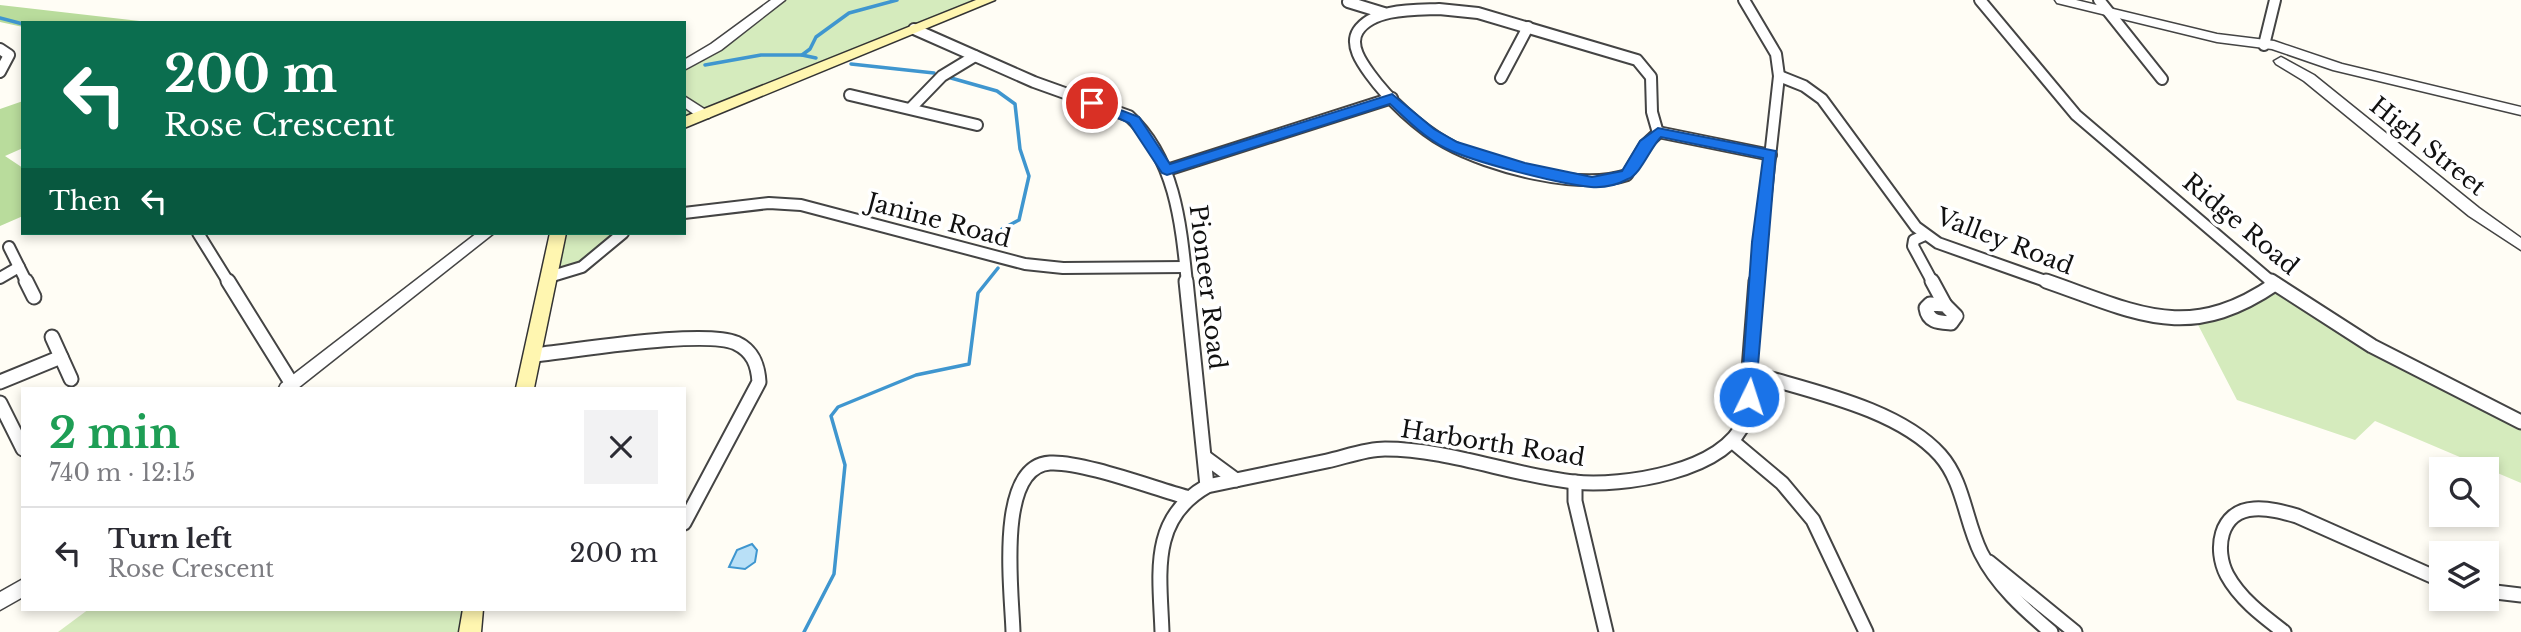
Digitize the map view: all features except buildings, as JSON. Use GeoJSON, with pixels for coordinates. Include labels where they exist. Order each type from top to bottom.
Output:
{"type":"FeatureCollection","features":[{"type":"Feature","properties":{"kind":"main road"},"geometry":{"type":"LineString","coordinates":[[686,122],[988,0]]}},
{"type":"Feature","properties":{"kind":"main road"},"geometry":{"type":"LineString","coordinates":[[525,387],[558,235]]}},
{"type":"Feature","properties":{"kind":"main road"},"geometry":{"type":"LineString","coordinates":[[470,632],[473,611]]}},
{"type":"Feature","properties":{"kind":"street"},"geometry":{"type":"LineString","coordinates":[[686,65],[716,47],[779,0]]}},
{"type":"Feature","properties":{"kind":"street"},"geometry":{"type":"LineString","coordinates":[[1744,0],[1776,54],[1779,76],[1759,242],[1746,419],[1732,441],[1782,483],[1813,520],[1866,632]]}},
{"type":"Feature","properties":{"kind":"street","name":"Ridge Road"},"geometry":{"type":"LineString","coordinates":[[1980,0],[2076,115],[2275,284],[2372,346],[2521,422]]}},
{"type":"Feature","properties":{"kind":"street"},"geometry":{"type":"LineString","coordinates":[[2061,0],[2264,48],[2301,61],[2338,67],[2521,111]]}},
{"type":"Feature","properties":{"kind":"street"},"geometry":{"type":"LineString","coordinates":[[2099,0],[2162,79]]}},
{"type":"Feature","properties":{"kind":"street"},"geometry":{"type":"LineString","coordinates":[[2264,48],[2275,0]]}},
{"type":"Feature","properties":{"kind":"street"},"geometry":{"type":"LineString","coordinates":[[1347,1],[1387,13]]}},
{"type":"Feature","properties":{"kind":"street"},"geometry":{"type":"LineString","coordinates":[[1347,1],[1361,26]]}},
{"type":"Feature","properties":{"kind":"street"},"geometry":{"type":"LineString","coordinates":[[1453,9],[1622,53],[1641,63],[1653,81],[1652,112],[1658,132],[1645,145],[1627,175],[1609,181],[1592,182],[1523,167],[1452,146],[1429,132],[1370,78],[1355,56],[1355,40],[1367,20],[1387,13],[1453,9]]}},
{"type":"Feature","properties":{"kind":"street"},"geometry":{"type":"LineString","coordinates":[[2268,25],[2284,55]]}},
{"type":"Feature","properties":{"kind":"street"},"geometry":{"type":"LineString","coordinates":[[1501,78],[1528,27]]}},
{"type":"Feature","properties":{"kind":"street","name":"Pioneer Road"},"geometry":{"type":"LineString","coordinates":[[914,29],[1034,82],[1129,116],[1139,125],[1167,170],[1185,267],[1207,486]]}},
{"type":"Feature","properties":{"kind":"street"},"geometry":{"type":"LineString","coordinates":[[0,49],[9,55],[7,64],[0,72]]}},
{"type":"Feature","properties":{"kind":"street","name":"High Street"},"geometry":{"type":"LineString","coordinates":[[2284,55],[2474,212],[2521,245]]}},
{"type":"Feature","properties":{"kind":"street"},"geometry":{"type":"LineString","coordinates":[[911,108],[942,76],[975,56]]}},
{"type":"Feature","properties":{"kind":"street","name":"High Street"},"geometry":{"type":"LineString","coordinates":[[2301,61],[2309,78]]}},
{"type":"Feature","properties":{"kind":"street","name":"Valley Road"},"geometry":{"type":"LineString","coordinates":[[1779,76],[1811,90],[1822,99],[1925,235],[2095,299],[2161,318],[2195,318],[2232,312],[2275,284]]}},
{"type":"Feature","properties":{"kind":"street"},"geometry":{"type":"LineString","coordinates":[[850,95],[977,125]]}},
{"type":"Feature","properties":{"kind":"street"},"geometry":{"type":"LineString","coordinates":[[1167,170],[1392,98]]}},
{"type":"Feature","properties":{"kind":"street"},"geometry":{"type":"LineString","coordinates":[[686,102],[704,115]]}},
{"type":"Feature","properties":{"kind":"street"},"geometry":{"type":"LineString","coordinates":[[1658,132],[1771,155]]}},
{"type":"Feature","properties":{"kind":"street","name":"Janine Road"},"geometry":{"type":"LineString","coordinates":[[686,213],[788,203],[1025,264],[1063,268],[1185,267]]}},
{"type":"Feature","properties":{"kind":"street"},"geometry":{"type":"LineString","coordinates":[[199,235],[290,386],[483,235]]}},
{"type":"Feature","properties":{"kind":"street"},"geometry":{"type":"LineString","coordinates":[[549,277],[582,267],[621,235]]}},
{"type":"Feature","properties":{"kind":"street"},"geometry":{"type":"LineString","coordinates":[[1925,235],[1914,240],[1913,246],[1945,305]]}},
{"type":"Feature","properties":{"kind":"street"},"geometry":{"type":"LineString","coordinates":[[9,247],[34,297]]}},
{"type":"Feature","properties":{"kind":"street"},"geometry":{"type":"LineString","coordinates":[[0,278],[19,267]]}},
{"type":"Feature","properties":{"kind":"street"},"geometry":{"type":"LineString","coordinates":[[52,337],[71,379]]}},
{"type":"Feature","properties":{"kind":"street"},"geometry":{"type":"LineString","coordinates":[[533,355],[706,337],[729,339],[751,352],[760,368],[759,382],[686,519]]}},
{"type":"Feature","properties":{"kind":"street"},"geometry":{"type":"LineString","coordinates":[[0,382],[61,357]]}},
{"type":"Feature","properties":{"kind":"street"},"geometry":{"type":"LineString","coordinates":[[1751,373],[1887,419],[1928,443],[1953,473],[1986,560],[2004,590],[2051,632]]}},
{"type":"Feature","properties":{"kind":"street"},"geometry":{"type":"LineString","coordinates":[[0,403],[21,446]]}},
{"type":"Feature","properties":{"kind":"street","name":"Harborth Road"},"geometry":{"type":"LineString","coordinates":[[1186,497],[1207,486],[1382,449],[1413,451],[1575,482],[1621,479],[1688,467],[1716,454],[1732,441]]}},
{"type":"Feature","properties":{"kind":"street"},"geometry":{"type":"LineString","coordinates":[[1206,458],[1236,480]]}},
{"type":"Feature","properties":{"kind":"street"},"geometry":{"type":"LineString","coordinates":[[1013,632],[1014,509],[1018,485],[1031,468],[1051,462],[1069,464],[1186,497],[1170,517],[1162,541],[1162,632]]}},
{"type":"Feature","properties":{"kind":"street"},"geometry":{"type":"LineString","coordinates":[[1575,482],[1575,500],[1606,632]]}},
{"type":"Feature","properties":{"kind":"street"},"geometry":{"type":"LineString","coordinates":[[2284,632],[2247,600],[2222,564],[2218,544],[2222,530],[2243,512],[2267,510],[2301,517],[2429,575]]}},
{"type":"Feature","properties":{"kind":"street"},"geometry":{"type":"LineString","coordinates":[[1986,560],[2014,579],[2075,632]]}},
{"type":"Feature","properties":{"kind":"street"},"geometry":{"type":"LineString","coordinates":[[0,602],[21,588]]}},
{"type":"Feature","properties":{"kind":"street"},"geometry":{"type":"LineString","coordinates":[[2499,592],[2521,595]]}},
{"type":"Feature","properties":{"kind":"green space"},"geometry":{"type":"Polygon","coordinates":[[[780,0],[989,0],[686,122],[686,66],[780,0]]]}},
{"type":"Feature","properties":{"kind":"green space"},"geometry":{"type":"Polygon","coordinates":[[[0,5],[140,21],[21,21],[21,27],[0,22],[0,5]]]}},
{"type":"Feature","properties":{"kind":"green space"},"geometry":{"type":"Polygon","coordinates":[[[21,102],[21,149],[5,156],[21,167],[21,217],[0,226],[0,109],[21,102]]]}},
{"type":"Feature","properties":{"kind":"green space"},"geometry":{"type":"Polygon","coordinates":[[[558,235],[620,235],[596,255],[549,277],[558,235]]]}},
{"type":"Feature","properties":{"kind":"green space"},"geometry":{"type":"Polygon","coordinates":[[[2275,285],[2521,422],[2521,483],[2499,474],[2499,457],[2460,457],[2375,421],[2355,440],[2237,400],[2195,319],[2275,285]]]}},
{"type":"Feature","properties":{"kind":"green space"},"geometry":{"type":"Polygon","coordinates":[[[86,611],[474,611],[470,632],[58,632],[86,611]]]}},
{"type":"Feature","properties":{"kind":"water"},"geometry":{"type":"Polygon","coordinates":[[[752,544],[757,550],[755,562],[745,569],[729,567],[737,550],[752,544]]]}},
{"type":"Feature","properties":{"kind":"waterway"},"geometry":{"type":"LineString","coordinates":[[802,55],[810,49],[816,37],[849,13],[897,0]]}},
{"type":"Feature","properties":{"kind":"waterway"},"geometry":{"type":"LineString","coordinates":[[0,18],[21,23]]}},
{"type":"Feature","properties":{"kind":"waterway"},"geometry":{"type":"LineString","coordinates":[[705,65],[761,55],[802,55]]}},
{"type":"Feature","properties":{"kind":"waterway"},"geometry":{"type":"LineString","coordinates":[[802,55],[816,58]]}},
{"type":"Feature","properties":{"kind":"waterway"},"geometry":{"type":"LineString","coordinates":[[851,64],[934,73]]}},
{"type":"Feature","properties":{"kind":"waterway"},"geometry":{"type":"LineString","coordinates":[[951,78],[997,91],[1015,104],[1020,149],[1029,176],[1019,220],[1002,229],[1008,245]]}},
{"type":"Feature","properties":{"kind":"waterway"},"geometry":{"type":"LineString","coordinates":[[804,632],[834,574],[845,465],[831,416],[838,407],[916,375],[969,364],[978,293],[998,268]]}},
{"type":"Feature","properties":{"kind":"route"},"geometry":{"type":"LineString","coordinates":[[1092,103],[1134,120],[1167,170],[1392,98],[1429,132],[1452,146],[1581,181],[1609,181],[1627,175],[1645,145],[1656,137],[1658,132],[1771,155],[1759,242],[1749,397]]}}]}
